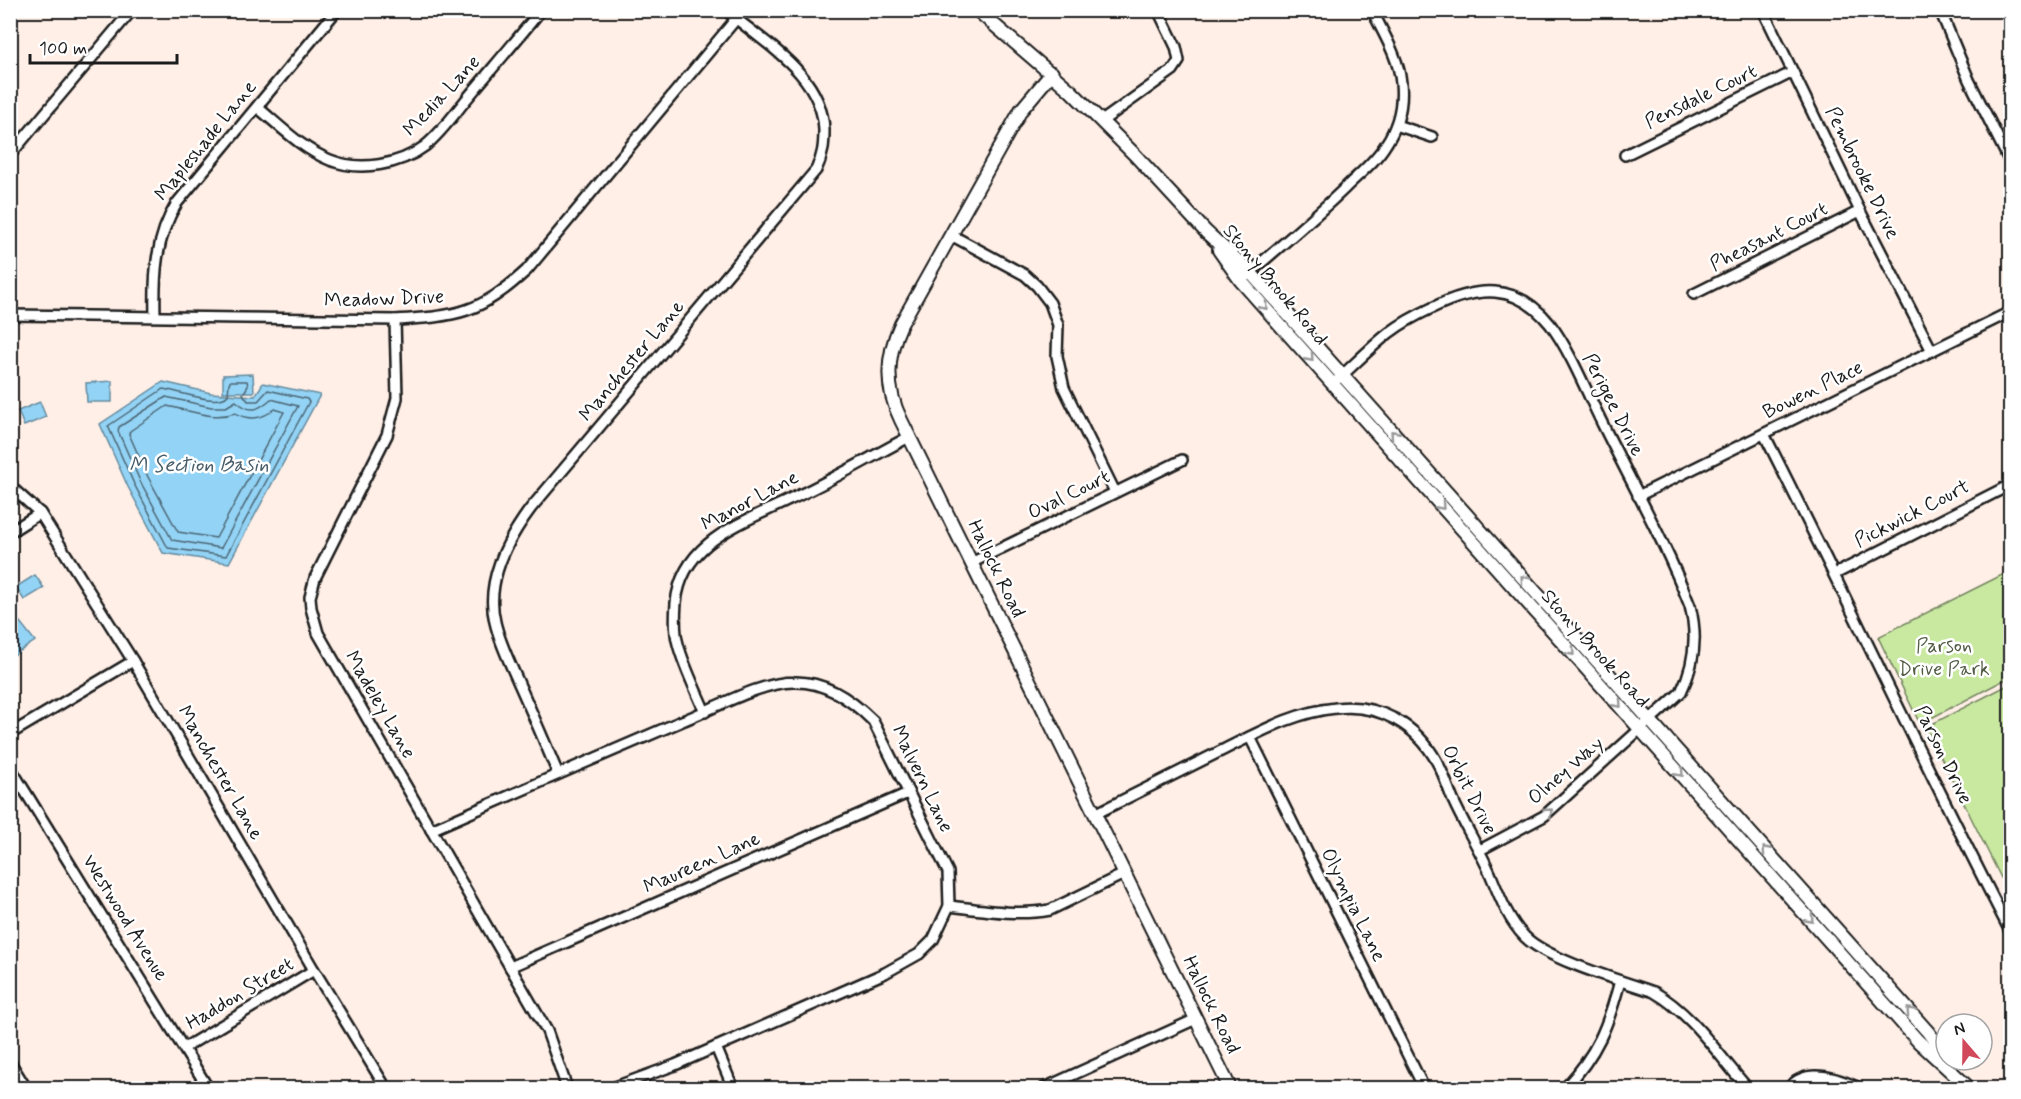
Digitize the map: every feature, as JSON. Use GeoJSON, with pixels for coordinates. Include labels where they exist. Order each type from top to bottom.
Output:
{"type":"FeatureCollection","features":[{"type":"Feature","properties":{"kind":"main road","name":"Stony Brook Road"},"geometry":{"type":"LineString","coordinates":[[977,10],[1052,74],[1102,121],[1206,232],[1251,272],[1337,380],[1472,540],[1918,1041],[1967,1086]]}},
{"type":"Feature","properties":{"kind":"main road","name":"Hallock Road"},"geometry":{"type":"LineString","coordinates":[[1052,74],[1021,110],[901,324],[891,351],[888,369],[891,395],[909,437],[1230,1089]]}},
{"type":"Feature","properties":{"kind":"main road","name":"Stony Brook Road"},"geometry":{"type":"LineString","coordinates":[[1206,232],[1241,281],[1482,531],[1934,1041]]}},
{"type":"Feature","properties":{"kind":"main road"},"geometry":{"type":"LineString","coordinates":[[1472,540],[1482,531]]}},
{"type":"Feature","properties":{"kind":"main road"},"geometry":{"type":"LineString","coordinates":[[1779,885],[1789,876]]}},
{"type":"Feature","properties":{"kind":"main road","name":"Stony Brook Road"},"geometry":{"type":"LineString","coordinates":[[1957,1072],[1967,1086]]}},
{"type":"Feature","properties":{"kind":"street"},"geometry":{"type":"LineString","coordinates":[[10,155],[132,10]]}},
{"type":"Feature","properties":{"kind":"street","name":"Mapleshade Lane"},"geometry":{"type":"LineString","coordinates":[[155,316],[154,287],[158,247],[168,218],[177,203],[337,10]]}},
{"type":"Feature","properties":{"kind":"street","name":"Media Lane"},"geometry":{"type":"LineString","coordinates":[[257,107],[299,143],[315,154],[332,161],[348,165],[371,166],[398,160],[426,145],[541,10]]}},
{"type":"Feature","properties":{"kind":"street","name":"Manchester Lane"},"geometry":{"type":"LineString","coordinates":[[558,774],[506,654],[494,620],[493,603],[497,574],[505,550],[512,534],[531,508],[801,189],[816,170],[823,156],[824,126],[815,94],[796,68],[726,10]]}},
{"type":"Feature","properties":{"kind":"street"},"geometry":{"type":"LineString","coordinates":[[1102,121],[1173,70],[1179,61],[1176,47],[1158,10]]}},
{"type":"Feature","properties":{"kind":"street"},"geometry":{"type":"LineString","coordinates":[[1241,281],[1302,229],[1372,163],[1386,146],[1396,125],[1401,97],[1401,81],[1396,62],[1372,10]]}},
{"type":"Feature","properties":{"kind":"street","name":"Pembrooke Drive"},"geometry":{"type":"LineString","coordinates":[[1763,10],[1860,211],[1932,351]]}},
{"type":"Feature","properties":{"kind":"street"},"geometry":{"type":"LineString","coordinates":[[1940,10],[1969,80],[2010,162]]}},
{"type":"Feature","properties":{"kind":"street","name":"Meadow Drive"},"geometry":{"type":"LineString","coordinates":[[10,315],[395,320],[449,316],[467,311],[505,290],[527,270],[736,20]]}},
{"type":"Feature","properties":{"kind":"street","name":"Pensdale Court"},"geometry":{"type":"LineString","coordinates":[[1624,155],[1793,72]]}},
{"type":"Feature","properties":{"kind":"street"},"geometry":{"type":"LineString","coordinates":[[1396,125],[1432,137]]}},
{"type":"Feature","properties":{"kind":"street","name":"Pheasant Court"},"geometry":{"type":"LineString","coordinates":[[1694,294],[1860,211]]}},
{"type":"Feature","properties":{"kind":"street"},"geometry":{"type":"LineString","coordinates":[[951,235],[1025,275],[1050,303],[1058,325],[1057,356],[1064,388],[1115,492]]}},
{"type":"Feature","properties":{"kind":"street","name":"Perigee Drive"},"geometry":{"type":"LineString","coordinates":[[1337,380],[1401,324],[1467,293],[1481,291],[1512,295],[1524,300],[1536,310],[1560,340],[1685,593],[1694,620],[1694,659],[1681,692],[1641,730]]}},
{"type":"Feature","properties":{"kind":"street","name":"Bowen Place"},"geometry":{"type":"LineString","coordinates":[[1638,496],[2004,315]]}},
{"type":"Feature","properties":{"kind":"street","name":"Madeley Lane"},"geometry":{"type":"LineString","coordinates":[[395,320],[397,398],[387,435],[315,578],[310,597],[313,621],[547,1031],[567,1089]]}},
{"type":"Feature","properties":{"kind":"street","name":"Parson Drive"},"geometry":{"type":"LineString","coordinates":[[1764,434],[2010,931]]}},
{"type":"Feature","properties":{"kind":"street","name":"Manor Lane"},"geometry":{"type":"LineString","coordinates":[[705,712],[677,643],[675,615],[677,590],[698,552],[728,529],[909,437]]}},
{"type":"Feature","properties":{"kind":"street","name":"Oval Court"},"geometry":{"type":"LineString","coordinates":[[971,563],[1182,460]]}},
{"type":"Feature","properties":{"kind":"street","name":"Manchester Lane"},"geometry":{"type":"LineString","coordinates":[[10,486],[40,513],[133,661],[386,1089]]}},
{"type":"Feature","properties":{"kind":"street","name":"Pickwick Court"},"geometry":{"type":"LineString","coordinates":[[1835,574],[2006,487]]}},
{"type":"Feature","properties":{"kind":"street"},"geometry":{"type":"LineString","coordinates":[[10,532],[40,513]]}},
{"type":"Feature","properties":{"kind":"street"},"geometry":{"type":"LineString","coordinates":[[10,734],[133,661]]}},
{"type":"Feature","properties":{"kind":"street","name":"Malvern Lane"},"geometry":{"type":"LineString","coordinates":[[431,830],[759,689],[785,682],[805,682],[817,685],[848,699],[873,721],[884,739],[948,872],[949,906],[933,940],[919,954],[901,965],[716,1047],[612,1089]]}},
{"type":"Feature","properties":{"kind":"street","name":"Orbit Drive"},"geometry":{"type":"LineString","coordinates":[[1095,814],[1286,719],[1335,708],[1354,707],[1375,711],[1400,721],[1411,729],[1436,760],[1511,918],[1525,937],[1559,957],[1654,992],[1670,1002],[1744,1084]]}},
{"type":"Feature","properties":{"kind":"street","name":"Olney Way"},"geometry":{"type":"LineString","coordinates":[[1480,850],[1544,816],[1641,730]]}},
{"type":"Feature","properties":{"kind":"street","name":"Olympia Lane"},"geometry":{"type":"LineString","coordinates":[[1250,737],[1424,1089]]}},
{"type":"Feature","properties":{"kind":"street","name":"Westwood Avenue"},"geometry":{"type":"LineString","coordinates":[[10,767],[208,1089]]}},
{"type":"Feature","properties":{"kind":"street","name":"Maureen Lane"},"geometry":{"type":"LineString","coordinates":[[510,967],[908,793]]}},
{"type":"Feature","properties":{"kind":"street"},"geometry":{"type":"LineString","coordinates":[[949,906],[999,912],[1050,910],[1124,874]]}},
{"type":"Feature","properties":{"kind":"street","name":"Haddon Street"},"geometry":{"type":"LineString","coordinates":[[184,1048],[314,970]]}},
{"type":"Feature","properties":{"kind":"street"},"geometry":{"type":"LineString","coordinates":[[1565,1089],[1590,1058],[1601,1038],[1613,1009],[1620,981]]}},
{"type":"Feature","properties":{"kind":"street"},"geometry":{"type":"LineString","coordinates":[[1044,1089],[1196,1019]]}},
{"type":"Feature","properties":{"kind":"street"},"geometry":{"type":"LineString","coordinates":[[716,1047],[733,1089]]}},
{"type":"Feature","properties":{"kind":"street"},"geometry":{"type":"LineString","coordinates":[[10,1062],[26,1089]]}},
{"type":"Feature","properties":{"kind":"street"},"geometry":{"type":"LineString","coordinates":[[1789,1089],[1802,1078],[1815,1076],[1843,1080],[1859,1089]]}},
{"type":"Feature","properties":{"kind":"green space","name":"Parson Drive Park"},"geometry":{"type":"Polygon","coordinates":[[[2010,571],[2010,677],[1920,724],[1878,637],[2010,571]]]}},
{"type":"Feature","properties":{"kind":"green space"},"geometry":{"type":"Polygon","coordinates":[[[2010,684],[2010,896],[1926,727],[2010,684]]]}},
{"type":"Feature","properties":{"kind":"water"},"geometry":{"type":"Polygon","coordinates":[[[253,374],[254,392],[223,392],[223,375],[253,374]]]}},
{"type":"Feature","properties":{"kind":"water"},"geometry":{"type":"Polygon","coordinates":[[[112,381],[112,402],[87,402],[86,383],[112,381]]]}},
{"type":"Feature","properties":{"kind":"water","name":"M Section Basin"},"geometry":{"type":"Polygon","coordinates":[[[163,382],[211,393],[255,396],[263,383],[320,395],[229,563],[163,553],[128,487],[100,424],[163,382]]]}},
{"type":"Feature","properties":{"kind":"water"},"geometry":{"type":"Polygon","coordinates":[[[40,402],[46,417],[24,426],[18,411],[40,402]]]}},
{"type":"Feature","properties":{"kind":"water"},"geometry":{"type":"Polygon","coordinates":[[[35,575],[44,588],[24,600],[16,587],[35,575]]]}},
{"type":"Feature","properties":{"kind":"water"},"geometry":{"type":"Polygon","coordinates":[[[20,622],[35,641],[11,657],[11,628],[20,622]]]}}]}
